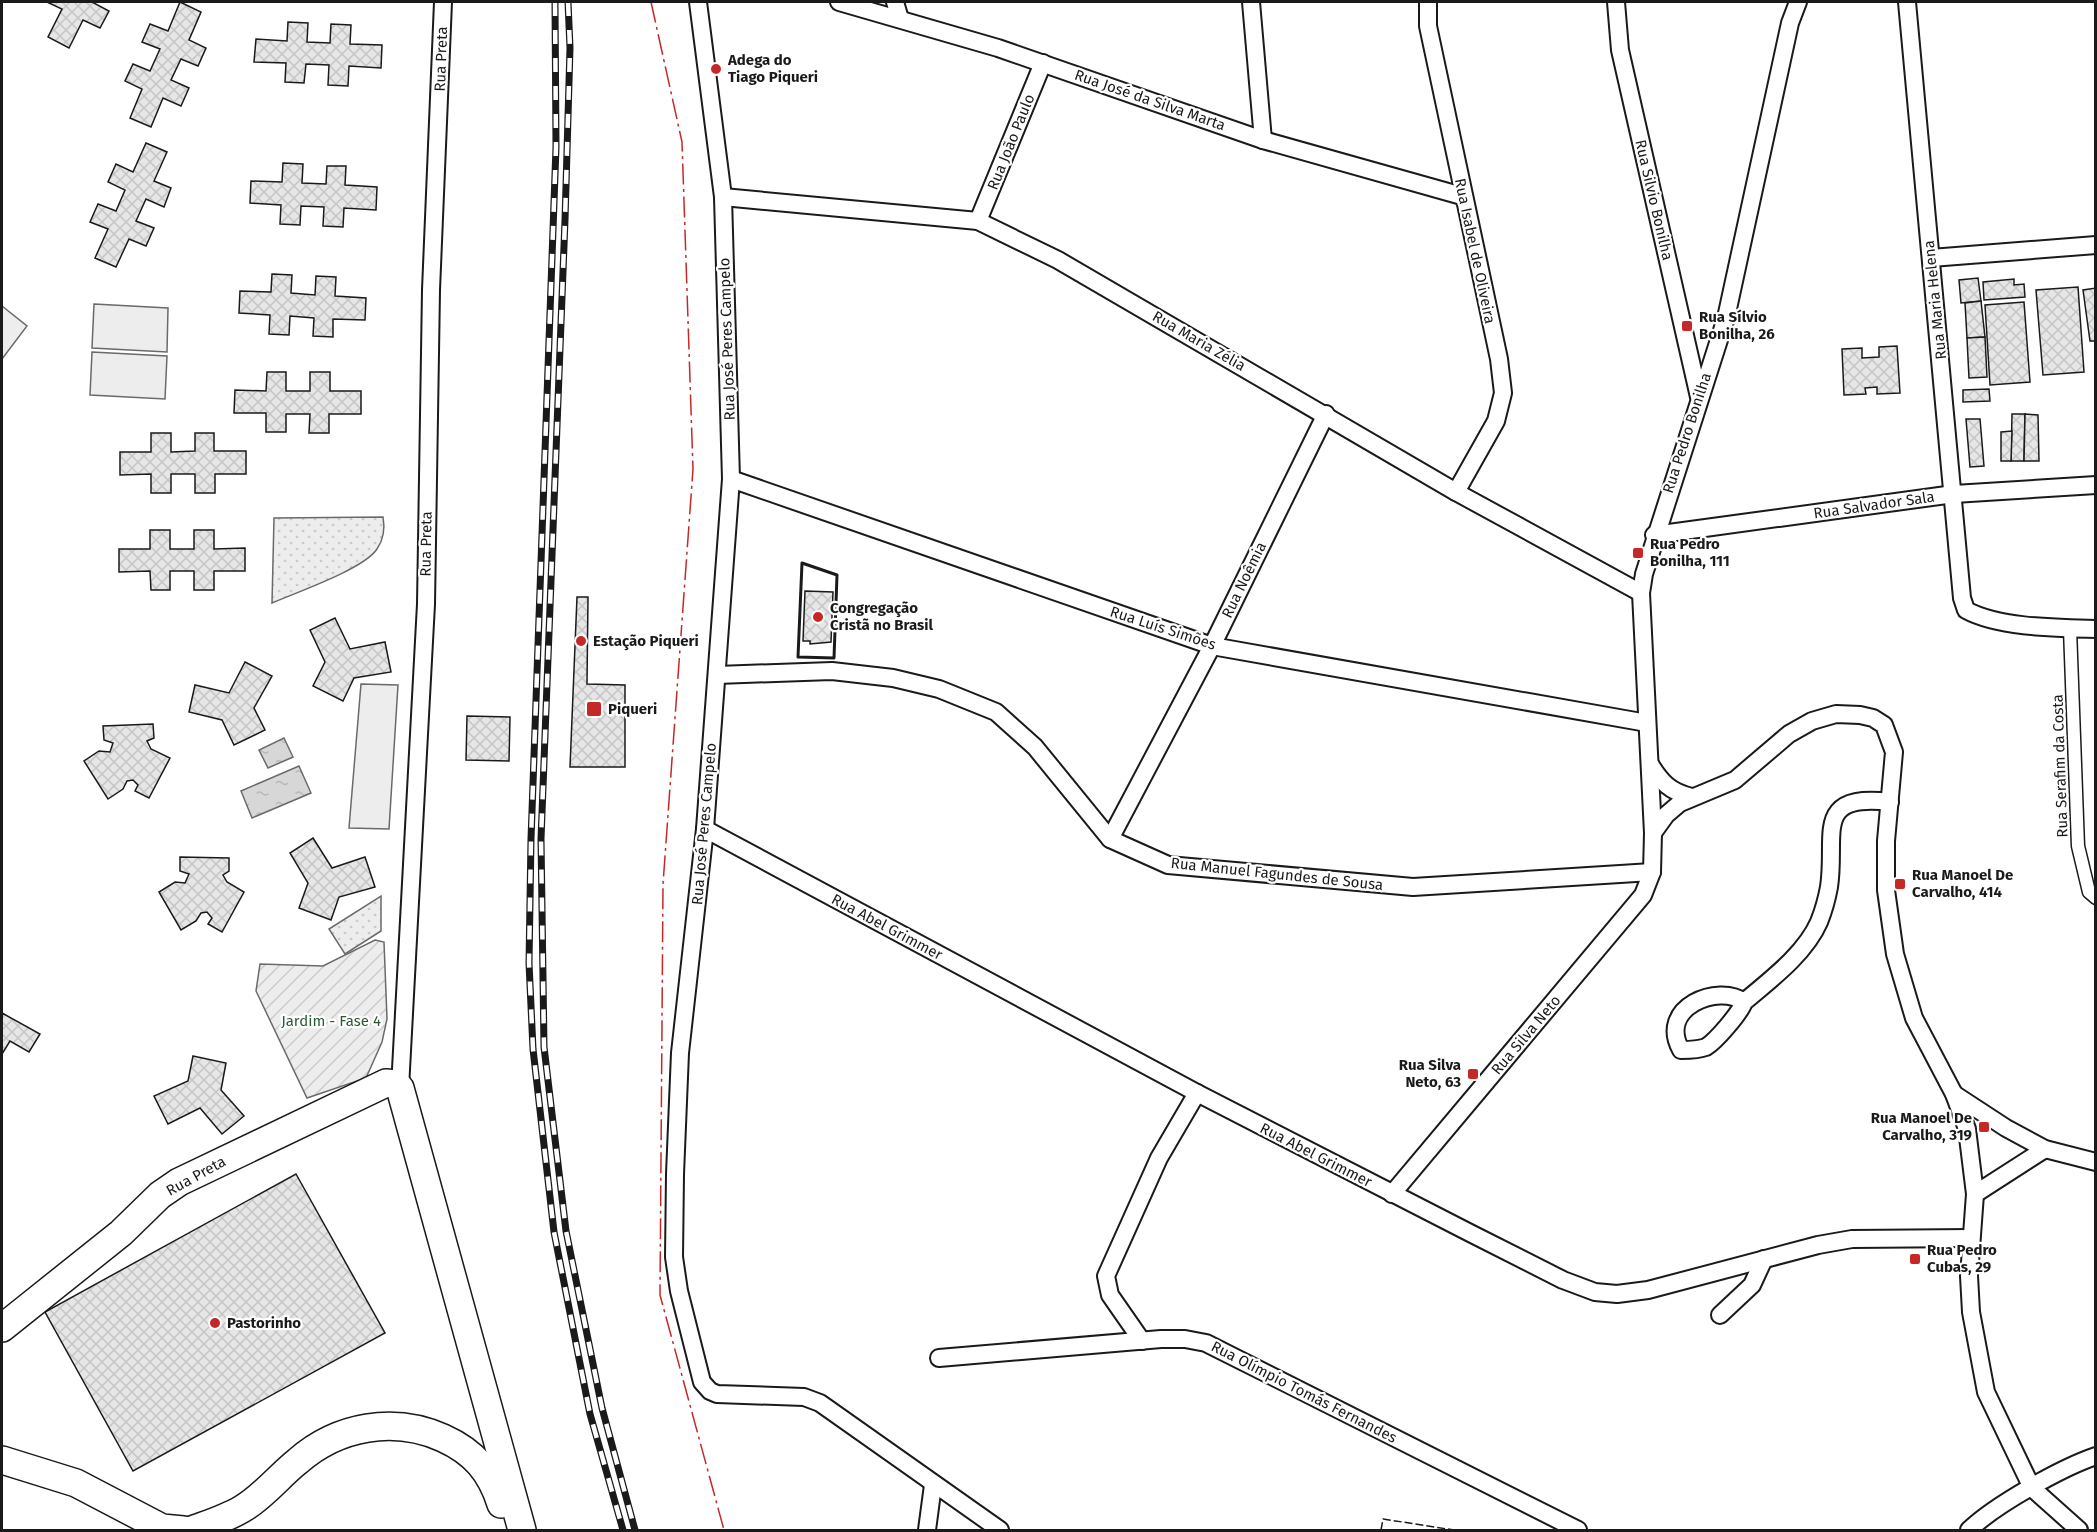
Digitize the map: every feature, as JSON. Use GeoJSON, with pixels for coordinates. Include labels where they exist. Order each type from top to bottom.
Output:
{"type":"FeatureCollection","features":[{"type":"Feature","properties":{"kind":"main road","name":"Rua Preta"},"geometry":{"type":"LineString","coordinates":[[2,1328],[121,1233],[154,1201],[179,1182],[393,1085]]}},
{"type":"Feature","properties":{"kind":"main road"},"geometry":{"type":"LineString","coordinates":[[393,1085],[492,1453],[522,1530]]}},
{"type":"Feature","properties":{"kind":"main road"},"geometry":{"type":"LineString","coordinates":[[192,1530],[243,1509],[299,1459],[337,1436],[370,1426],[398,1425],[430,1432],[458,1445],[492,1453]]}},
{"type":"Feature","properties":{"kind":"main road"},"geometry":{"type":"LineString","coordinates":[[492,1453],[494,1486],[508,1530]]}},
{"type":"Feature","properties":{"kind":"main road"},"geometry":{"type":"LineString","coordinates":[[2,1460],[76,1483],[162,1528],[183,1530]]}},
{"type":"Feature","properties":{"kind":"street","name":"Rua Preta"},"geometry":{"type":"LineString","coordinates":[[393,1085],[401,1056],[426,604],[431,290],[443,2]]}},
{"type":"Feature","properties":{"kind":"street","name":"Rua José Peres Campelo"},"geometry":{"type":"LineString","coordinates":[[698,2],[723,198],[731,479],[705,829],[680,1053],[674,1257],[679,1291],[702,1382],[710,1391],[717,1394],[790,1396],[820,1403],[933,1485],[1000,1530]]}},
{"type":"Feature","properties":{"kind":"street","name":"Rua José da Silva Marta"},"geometry":{"type":"LineString","coordinates":[[839,2],[1043,63],[1263,140],[1462,196]]}},
{"type":"Feature","properties":{"kind":"street"},"geometry":{"type":"LineString","coordinates":[[895,2],[900,19]]}},
{"type":"Feature","properties":{"kind":"street"},"geometry":{"type":"LineString","coordinates":[[1251,2],[1263,140]]}},
{"type":"Feature","properties":{"kind":"street","name":"Rua Isabel de Oliveira"},"geometry":{"type":"LineString","coordinates":[[1428,2],[1428,26],[1462,196],[1499,359],[1503,393],[1496,421],[1456,492]]}},
{"type":"Feature","properties":{"kind":"street","name":"Rua Silvio Bonilha"},"geometry":{"type":"LineString","coordinates":[[1616,2],[1620,50],[1699,398]]}},
{"type":"Feature","properties":{"kind":"street","name":"Rua Pedro Bonilha"},"geometry":{"type":"LineString","coordinates":[[1652,872],[1653,833],[1641,593],[1654,535],[1726,318],[1790,23],[1798,2]]}},
{"type":"Feature","properties":{"kind":"street","name":"Rua Maria Helena"},"geometry":{"type":"LineString","coordinates":[[1907,2],[1962,598],[1966,610],[1976,615],[2015,623],[2070,629]]}},
{"type":"Feature","properties":{"kind":"street","name":"Rua João Paulo"},"geometry":{"type":"LineString","coordinates":[[978,221],[1043,63]]}},
{"type":"Feature","properties":{"kind":"street","name":"Rua Maria Zélia"},"geometry":{"type":"LineString","coordinates":[[723,198],[978,221],[1058,260],[1326,414],[1456,492],[1641,593]]}},
{"type":"Feature","properties":{"kind":"street"},"geometry":{"type":"LineString","coordinates":[[1931,258],[2096,245]]}},
{"type":"Feature","properties":{"kind":"street","name":"Rua Noêmia"},"geometry":{"type":"LineString","coordinates":[[1110,839],[1212,646],[1326,414]]}},
{"type":"Feature","properties":{"kind":"street","name":"Rua Luís Simões"},"geometry":{"type":"LineString","coordinates":[[731,479],[1212,646],[1647,723]]}},
{"type":"Feature","properties":{"kind":"street","name":"Rua Salvador Sala"},"geometry":{"type":"LineString","coordinates":[[1654,535],[1954,494],[2096,485]]}},
{"type":"Feature","properties":{"kind":"street"},"geometry":{"type":"LineString","coordinates":[[2070,629],[2096,629]]}},
{"type":"Feature","properties":{"kind":"street","name":"Rua Serafim da Costa"},"geometry":{"type":"LineString","coordinates":[[2070,629],[2078,846],[2089,892],[2096,898]]}},
{"type":"Feature","properties":{"kind":"street","name":"Rua Manuel Fagundes de Sousa"},"geometry":{"type":"LineString","coordinates":[[717,675],[832,671],[893,678],[939,689],[996,712],[1035,747],[1110,839],[1168,865],[1413,887],[1652,872]]}},
{"type":"Feature","properties":{"kind":"street"},"geometry":{"type":"LineString","coordinates":[[1653,833],[1672,809],[1692,797],[1712,792],[1735,780],[1789,734],[1812,721],[1836,714],[1860,714],[1879,722],[1890,736],[1894,752],[1886,841],[1886,890],[1895,954],[1914,1018],[1954,1094],[1967,1129],[1975,1194],[1971,1238],[1971,1312],[1986,1392],[2032,1488],[2079,1530]]}},
{"type":"Feature","properties":{"kind":"street"},"geometry":{"type":"LineString","coordinates":[[1649,763],[1661,782],[1670,789],[1692,797]]}},
{"type":"Feature","properties":{"kind":"street"},"geometry":{"type":"LineString","coordinates":[[1744,1002],[1733,997],[1717,997],[1685,1007],[1678,1016],[1676,1026],[1677,1040],[1681,1050],[1697,1049],[1710,1044],[1740,1011],[1744,1002],[1799,952],[1818,924],[1829,888],[1831,832],[1835,815],[1843,806],[1855,801],[1890,802]]}},
{"type":"Feature","properties":{"kind":"street","name":"Rua Abel Grimmer"},"geometry":{"type":"LineString","coordinates":[[705,829],[1197,1093],[1563,1280],[1595,1292],[1617,1294],[1648,1290],[1764,1259],[1852,1239],[1971,1238]]}},
{"type":"Feature","properties":{"kind":"street","name":"Rua Silva Neto"},"geometry":{"type":"LineString","coordinates":[[1392,1194],[1643,895],[1652,872]]}},
{"type":"Feature","properties":{"kind":"street"},"geometry":{"type":"LineString","coordinates":[[1142,1341],[1110,1294],[1106,1276],[1159,1158],[1197,1093]]}},
{"type":"Feature","properties":{"kind":"street"},"geometry":{"type":"LineString","coordinates":[[1954,1094],[2006,1128],[2045,1149],[2096,1162]]}},
{"type":"Feature","properties":{"kind":"street"},"geometry":{"type":"LineString","coordinates":[[1975,1194],[2045,1149]]}},
{"type":"Feature","properties":{"kind":"street"},"geometry":{"type":"LineString","coordinates":[[1720,1315],[1752,1286],[1764,1259]]}},
{"type":"Feature","properties":{"kind":"street","name":"Rua Olímpio Tomás Fernandes"},"geometry":{"type":"LineString","coordinates":[[939,1358],[1142,1341],[1185,1339],[1206,1343],[1578,1530]]}},
{"type":"Feature","properties":{"kind":"street"},"geometry":{"type":"LineString","coordinates":[[1969,1530],[2032,1488],[2096,1456]]}},
{"type":"Feature","properties":{"kind":"street"},"geometry":{"type":"LineString","coordinates":[[927,1530],[933,1485]]}},
{"type":"Feature","properties":{"kind":"shaded area"},"geometry":{"type":"Polygon","coordinates":[[[94,304],[168,308],[167,352],[92,348],[94,304]]]}},
{"type":"Feature","properties":{"kind":"shaded area"},"geometry":{"type":"Polygon","coordinates":[[[2,306],[27,326],[2,359],[2,306]]]}},
{"type":"Feature","properties":{"kind":"shaded area"},"geometry":{"type":"Polygon","coordinates":[[[92,352],[167,356],[165,399],[90,395],[92,352]]]}},
{"type":"Feature","properties":{"kind":"shaded area"},"geometry":{"type":"Polygon","coordinates":[[[361,684],[398,685],[389,829],[349,828],[361,684]]]}},
{"type":"Feature","properties":{"kind":"green space"},"geometry":{"type":"Polygon","coordinates":[[[383,517],[383,537],[370,557],[345,572],[272,603],[274,518],[383,517]]]}},
{"type":"Feature","properties":{"kind":"green space"},"geometry":{"type":"Polygon","coordinates":[[[381,896],[381,931],[345,954],[329,929],[381,896]]]}},
{"type":"Feature","properties":{"kind":"green space","name":"Jardim - Fase 4"},"geometry":{"type":"Polygon","coordinates":[[[375,940],[384,942],[387,1019],[382,1042],[366,1078],[307,1098],[256,991],[260,964],[323,966],[375,940]]]}},
{"type":"Feature","properties":{"kind":"water"},"geometry":{"type":"Polygon","coordinates":[[[284,738],[293,757],[268,768],[259,750],[284,738]]]}},
{"type":"Feature","properties":{"kind":"water"},"geometry":{"type":"Polygon","coordinates":[[[299,766],[311,793],[252,818],[241,791],[299,766]]]}},
{"type":"Feature","properties":{"kind":"building"},"geometry":{"type":"Polygon","coordinates":[[[47,2],[92,2],[109,11],[100,28],[83,20],[69,48],[48,37],[62,9],[47,2]]]}},
{"type":"Feature","properties":{"kind":"building"},"geometry":{"type":"Polygon","coordinates":[[[180,2],[201,12],[189,40],[206,48],[198,66],[181,59],[171,80],[189,88],[181,106],[163,98],[151,127],[130,118],[142,89],[125,81],[133,64],[150,71],[160,49],[142,42],[150,24],[168,31],[180,2]]]}},
{"type":"Feature","properties":{"kind":"building"},"geometry":{"type":"Polygon","coordinates":[[[288,22],[308,23],[307,42],[330,43],[331,24],[351,25],[350,44],[382,45],[381,68],[349,66],[348,86],[328,85],[329,65],[306,64],[304,83],[285,82],[286,63],[254,62],[256,39],[287,41],[288,22]]]}},
{"type":"Feature","properties":{"kind":"building"},"geometry":{"type":"Polygon","coordinates":[[[146,143],[167,152],[154,181],[171,188],[164,207],[146,199],[136,221],[154,228],[146,246],[129,239],[116,267],[95,258],[108,229],[90,222],[98,204],[116,211],[125,190],[108,182],[116,164],[133,172],[146,143]]]}},
{"type":"Feature","properties":{"kind":"building"},"geometry":{"type":"Polygon","coordinates":[[[283,163],[303,164],[302,183],[326,184],[327,166],[346,166],[345,185],[377,187],[376,210],[344,208],[343,227],[323,226],[324,207],[301,206],[300,225],[280,224],[281,205],[250,203],[251,181],[282,182],[283,163]]]}},
{"type":"Feature","properties":{"kind":"building"},"geometry":{"type":"Polygon","coordinates":[[[272,274],[292,275],[291,293],[315,295],[316,276],[336,277],[335,296],[366,298],[365,320],[333,319],[333,337],[313,336],[314,318],[290,316],[289,335],[269,334],[270,315],[239,313],[240,291],[271,292],[272,274]]]}},
{"type":"Feature","properties":{"kind":"building"},"geometry":{"type":"Polygon","coordinates":[[[1978,278],[1981,301],[1961,303],[1959,280],[1978,278]]]}},
{"type":"Feature","properties":{"kind":"building"},"geometry":{"type":"Polygon","coordinates":[[[2014,279],[2014,285],[2024,284],[2025,297],[1984,300],[1983,282],[2014,279]]]}},
{"type":"Feature","properties":{"kind":"building"},"geometry":{"type":"Polygon","coordinates":[[[2078,287],[2084,372],[2043,375],[2036,290],[2078,287]]]}},
{"type":"Feature","properties":{"kind":"building"},"geometry":{"type":"Polygon","coordinates":[[[2096,288],[2096,341],[2090,341],[2083,290],[2096,288]]]}},
{"type":"Feature","properties":{"kind":"building"},"geometry":{"type":"Polygon","coordinates":[[[1981,301],[1985,337],[1967,338],[1965,303],[1981,301]]]}},
{"type":"Feature","properties":{"kind":"building"},"geometry":{"type":"Polygon","coordinates":[[[2024,302],[2030,382],[1990,385],[1985,305],[2024,302]]]}},
{"type":"Feature","properties":{"kind":"building"},"geometry":{"type":"Polygon","coordinates":[[[1985,337],[1987,377],[1969,378],[1967,338],[1985,337]]]}},
{"type":"Feature","properties":{"kind":"building"},"geometry":{"type":"Polygon","coordinates":[[[1897,346],[1900,393],[1877,394],[1877,387],[1865,388],[1866,394],[1844,395],[1842,349],[1862,348],[1862,358],[1879,357],[1879,347],[1897,346]]]}},
{"type":"Feature","properties":{"kind":"building"},"geometry":{"type":"Polygon","coordinates":[[[267,372],[286,372],[286,391],[310,391],[310,372],[330,372],[330,391],[361,391],[361,414],[329,414],[329,433],[309,433],[310,414],[286,414],[286,432],[266,432],[266,413],[234,413],[235,390],[266,391],[267,372]]]}},
{"type":"Feature","properties":{"kind":"building"},"geometry":{"type":"Polygon","coordinates":[[[1989,389],[1990,401],[1963,402],[1963,390],[1989,389]]]}},
{"type":"Feature","properties":{"kind":"building"},"geometry":{"type":"Polygon","coordinates":[[[2012,414],[2025,414],[2024,461],[2011,461],[2012,414]]]}},
{"type":"Feature","properties":{"kind":"building"},"geometry":{"type":"Polygon","coordinates":[[[2025,414],[2038,415],[2039,461],[2024,461],[2025,414]]]}},
{"type":"Feature","properties":{"kind":"building"},"geometry":{"type":"Polygon","coordinates":[[[1966,419],[1980,419],[1984,466],[1970,467],[1966,419]]]}},
{"type":"Feature","properties":{"kind":"building"},"geometry":{"type":"Polygon","coordinates":[[[2012,431],[2011,461],[2001,461],[2001,432],[2012,431]]]}},
{"type":"Feature","properties":{"kind":"building"},"geometry":{"type":"Polygon","coordinates":[[[151,433],[171,433],[171,452],[195,451],[195,433],[214,433],[214,451],[246,451],[246,474],[215,474],[215,493],[195,493],[195,474],[171,474],[171,493],[151,493],[151,474],[120,475],[120,452],[151,452],[151,433]]]}},
{"type":"Feature","properties":{"kind":"building"},"geometry":{"type":"Polygon","coordinates":[[[150,530],[170,530],[170,549],[194,549],[194,530],[214,530],[214,549],[245,548],[245,571],[214,571],[214,590],[194,590],[194,571],[170,571],[170,590],[151,590],[150,571],[119,572],[119,549],[150,549],[150,530]]]}},
{"type":"Feature","properties":{"kind":"building","name":"Congregação Cristã no Brasil"},"geometry":{"type":"Polygon","coordinates":[[[805,591],[833,592],[831,642],[810,644],[810,641],[803,641],[805,591]]]}},
{"type":"Feature","properties":{"kind":"building","name":"Estação Piqueri"},"geometry":{"type":"Polygon","coordinates":[[[577,597],[588,597],[587,684],[625,685],[625,767],[570,767],[577,597]]]}},
{"type":"Feature","properties":{"kind":"building"},"geometry":{"type":"Polygon","coordinates":[[[335,618],[350,649],[385,642],[391,672],[354,678],[343,701],[313,686],[325,662],[310,630],[335,618]]]}},
{"type":"Feature","properties":{"kind":"building"},"geometry":{"type":"Polygon","coordinates":[[[245,662],[272,676],[254,708],[265,730],[234,745],[222,720],[189,712],[195,685],[229,693],[245,662]]]}},
{"type":"Feature","properties":{"kind":"building"},"geometry":{"type":"Polygon","coordinates":[[[467,716],[510,717],[509,761],[466,760],[467,716]]]}},
{"type":"Feature","properties":{"kind":"building"},"geometry":{"type":"Polygon","coordinates":[[[153,724],[154,738],[147,741],[151,749],[170,758],[149,798],[135,791],[138,785],[133,780],[127,781],[123,789],[108,799],[84,761],[99,751],[110,752],[113,743],[104,740],[103,726],[153,724]]]}},
{"type":"Feature","properties":{"kind":"building"},"geometry":{"type":"Polygon","coordinates":[[[313,838],[332,868],[365,857],[375,887],[339,897],[331,920],[299,908],[308,883],[290,853],[313,838]]]}},
{"type":"Feature","properties":{"kind":"building"},"geometry":{"type":"Polygon","coordinates":[[[180,857],[229,858],[229,871],[223,875],[227,882],[244,892],[222,932],[208,924],[212,918],[207,912],[201,913],[196,921],[181,930],[159,892],[175,882],[185,883],[189,874],[180,871],[180,857]]]}},
{"type":"Feature","properties":{"kind":"building"},"geometry":{"type":"Polygon","coordinates":[[[2,1013],[40,1034],[29,1052],[10,1041],[2,1054],[2,1013]]]}},
{"type":"Feature","properties":{"kind":"building"},"geometry":{"type":"Polygon","coordinates":[[[193,1056],[226,1063],[221,1090],[244,1116],[222,1134],[200,1108],[168,1124],[154,1096],[188,1081],[193,1056]]]}},
{"type":"Feature","properties":{"kind":"building","name":"Pastorinho"},"geometry":{"type":"Polygon","coordinates":[[[296,1174],[385,1333],[133,1471],[45,1312],[296,1174]]]}},
{"type":"Feature","properties":{"kind":"railway"},"geometry":{"type":"LineString","coordinates":[[555,2],[556,147],[531,839],[529,963],[533,1049],[554,1232],[590,1414],[623,1530]]}},
{"type":"Feature","properties":{"kind":"railway"},"geometry":{"type":"LineString","coordinates":[[568,2],[570,48],[565,220],[541,839],[544,1047],[566,1231],[602,1408],[635,1530]]}},
{"type":"Feature","properties":{"kind":"fence"},"geometry":{"type":"LineString","coordinates":[[1381,1530],[1383,1519],[1454,1530]]}},
{"type":"Feature","properties":{"kind":"wall"},"geometry":{"type":"LineString","coordinates":[[802,563],[837,575],[834,658],[798,657],[802,563]]}},
{"type":"Feature","properties":{"kind":"power"},"geometry":{"type":"LineString","coordinates":[[651,2],[682,142],[693,469],[663,884],[660,1295],[724,1530]]}},
{"type":"Feature","properties":{"kind":"place","name":"Adega do Tiago Piqueri"},"geometry":{"type":"Point","coordinates":[716,69]}},
{"type":"Feature","properties":{"kind":"place","name":"Rua Sílvio Bonilha, 26"},"geometry":{"type":"Point","coordinates":[1687,326]}},
{"type":"Feature","properties":{"kind":"place","name":"Rua Pedro Bonilha, 111"},"geometry":{"type":"Point","coordinates":[1638,553]}},
{"type":"Feature","properties":{"kind":"place","name":"Congregação Cristã no Brasil"},"geometry":{"type":"Point","coordinates":[818,617]}},
{"type":"Feature","properties":{"kind":"place","name":"Estação Piqueri"},"geometry":{"type":"Point","coordinates":[581,641]}},
{"type":"Feature","properties":{"kind":"place","name":"Piqueri"},"geometry":{"type":"Point","coordinates":[594,709]}},
{"type":"Feature","properties":{"kind":"place","name":"Rua Manoel De Carvalho, 414"},"geometry":{"type":"Point","coordinates":[1900,884]}},
{"type":"Feature","properties":{"kind":"place","name":"Rua Silva Neto, 63"},"geometry":{"type":"Point","coordinates":[1473,1074]}},
{"type":"Feature","properties":{"kind":"place","name":"Rua Manoel De Carvalho, 319"},"geometry":{"type":"Point","coordinates":[1984,1127]}},
{"type":"Feature","properties":{"kind":"place","name":"Rua Pedro Cubas, 29"},"geometry":{"type":"Point","coordinates":[1915,1259]}},
{"type":"Feature","properties":{"kind":"place","name":"Pastorinho"},"geometry":{"type":"Point","coordinates":[215,1323]}}]}
